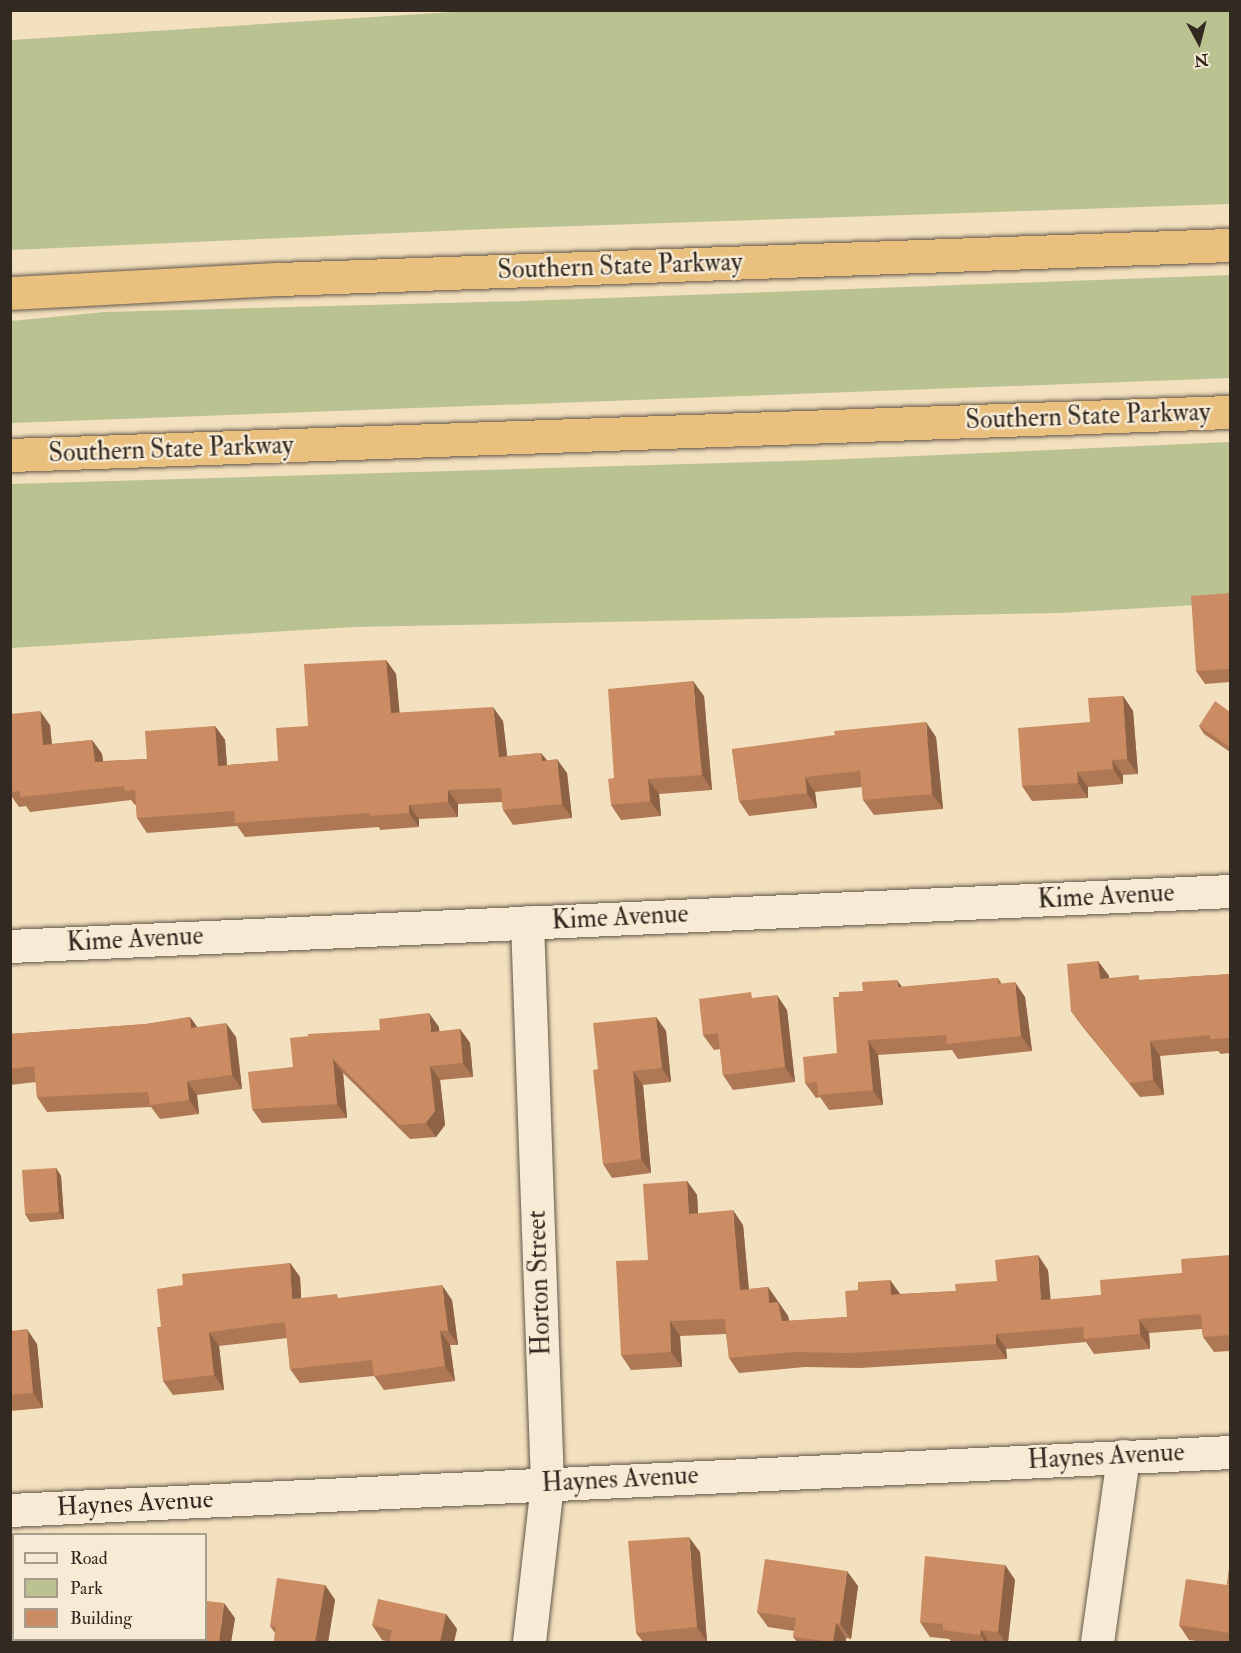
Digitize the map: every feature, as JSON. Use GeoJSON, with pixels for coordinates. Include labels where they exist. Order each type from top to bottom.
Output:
{"type":"FeatureCollection","features":[{"type":"Feature","properties":{"kind":"highway","name":"Southern State Parkway"},"geometry":{"type":"LineString","coordinates":[[10,293],[267,280],[1230,245]]}},
{"type":"Feature","properties":{"kind":"highway","name":"Southern State Parkway"},"geometry":{"type":"LineString","coordinates":[[10,455],[1230,412]]}},
{"type":"Feature","properties":{"kind":"street","name":"Kime Avenue"},"geometry":{"type":"LineString","coordinates":[[10,946],[1230,891]]}},
{"type":"Feature","properties":{"kind":"street","name":"Horton Street"},"geometry":{"type":"LineString","coordinates":[[527,922],[547,1484],[529,1642]]}},
{"type":"Feature","properties":{"kind":"street","name":"Haynes Avenue"},"geometry":{"type":"LineString","coordinates":[[10,1510],[1230,1452]]}},
{"type":"Feature","properties":{"kind":"street"},"geometry":{"type":"LineString","coordinates":[[1097,1642],[1123,1456]]}},
{"type":"Feature","properties":{"kind":"green space"},"geometry":{"type":"Polygon","coordinates":[[[485,10],[1230,11],[1230,204],[488,229],[11,250],[11,40],[485,10]]]}},
{"type":"Feature","properties":{"kind":"green space"},"geometry":{"type":"Polygon","coordinates":[[[1230,275],[1230,378],[11,423],[11,321],[105,312],[524,301],[1230,275]]]}},
{"type":"Feature","properties":{"kind":"green space"},"geometry":{"type":"Polygon","coordinates":[[[1230,442],[1230,603],[1059,613],[354,627],[11,648],[11,484],[824,460],[1230,442]]]}},
{"type":"Feature","properties":{"kind":"building"},"geometry":{"type":"Polygon","coordinates":[[[1230,593],[1230,669],[1196,671],[1191,596],[1230,593]]]}},
{"type":"Feature","properties":{"kind":"building"},"geometry":{"type":"Polygon","coordinates":[[[386,660],[391,713],[493,707],[499,757],[541,753],[542,761],[557,759],[562,804],[503,810],[501,788],[448,790],[448,802],[409,805],[409,813],[370,816],[370,813],[235,823],[234,811],[137,818],[135,790],[125,791],[124,786],[20,797],[20,791],[10,792],[10,714],[40,711],[43,745],[92,740],[95,762],[147,759],[145,731],[215,726],[218,766],[278,761],[276,728],[308,726],[304,664],[386,660]]]}},
{"type":"Feature","properties":{"kind":"building"},"geometry":{"type":"Polygon","coordinates":[[[693,681],[702,775],[648,779],[650,801],[611,805],[608,779],[614,778],[608,689],[693,681]]]}},
{"type":"Feature","properties":{"kind":"building"},"geometry":{"type":"Polygon","coordinates":[[[1123,696],[1127,759],[1112,760],[1113,769],[1077,772],[1078,783],[1022,786],[1018,728],[1090,722],[1088,698],[1123,696]]]}},
{"type":"Feature","properties":{"kind":"building"},"geometry":{"type":"Polygon","coordinates":[[[1215,701],[1230,712],[1230,747],[1199,726],[1215,701]]]}},
{"type":"Feature","properties":{"kind":"building"},"geometry":{"type":"Polygon","coordinates":[[[926,722],[932,794],[863,800],[860,771],[805,777],[807,793],[739,801],[732,749],[835,735],[834,731],[926,722]]]}},
{"type":"Feature","properties":{"kind":"building"},"geometry":{"type":"Polygon","coordinates":[[[1098,961],[1100,979],[1139,975],[1139,980],[1230,974],[1230,1038],[1210,1039],[1210,1035],[1150,1041],[1153,1080],[1129,1083],[1071,1011],[1067,964],[1098,961]]]}},
{"type":"Feature","properties":{"kind":"building"},"geometry":{"type":"Polygon","coordinates":[[[998,978],[998,984],[1015,982],[1021,1036],[947,1044],[946,1035],[868,1040],[873,1090],[818,1095],[817,1082],[805,1083],[803,1057],[837,1053],[833,997],[839,997],[839,992],[863,991],[862,982],[897,980],[898,987],[998,978]]]}},
{"type":"Feature","properties":{"kind":"building"},"geometry":{"type":"Polygon","coordinates":[[[751,992],[752,998],[777,995],[785,1067],[723,1075],[718,1033],[703,1035],[699,999],[751,992]]]}},
{"type":"Feature","properties":{"kind":"building"},"geometry":{"type":"Polygon","coordinates":[[[429,1013],[431,1032],[460,1029],[463,1063],[430,1066],[435,1111],[426,1123],[400,1125],[333,1059],[337,1104],[252,1109],[248,1072],[293,1067],[290,1038],[309,1036],[307,1034],[380,1030],[379,1019],[429,1013]]]}},
{"type":"Feature","properties":{"kind":"building"},"geometry":{"type":"Polygon","coordinates":[[[190,1017],[191,1028],[226,1023],[232,1075],[187,1081],[189,1100],[150,1105],[148,1092],[37,1097],[34,1066],[10,1069],[10,1034],[146,1024],[190,1017]]]}},
{"type":"Feature","properties":{"kind":"building"},"geometry":{"type":"Polygon","coordinates":[[[656,1017],[662,1068],[633,1071],[641,1159],[603,1164],[593,1070],[598,1069],[593,1023],[656,1017]]]}},
{"type":"Feature","properties":{"kind":"building"},"geometry":{"type":"Polygon","coordinates":[[[56,1168],[59,1212],[25,1214],[22,1170],[56,1168]]]}},
{"type":"Feature","properties":{"kind":"building"},"geometry":{"type":"Polygon","coordinates":[[[687,1181],[689,1214],[733,1210],[740,1290],[768,1287],[769,1303],[778,1302],[782,1321],[847,1317],[845,1291],[858,1290],[858,1282],[890,1280],[891,1295],[956,1291],[955,1284],[997,1281],[995,1260],[1038,1255],[1041,1300],[1101,1295],[1100,1280],[1182,1273],[1181,1259],[1230,1255],[1230,1335],[1203,1337],[1201,1314],[1139,1319],[1140,1334],[1084,1339],[1083,1327],[996,1334],[996,1344],[849,1353],[794,1352],[729,1358],[725,1319],[670,1321],[671,1352],[621,1355],[616,1261],[648,1260],[643,1184],[687,1181]]]}},
{"type":"Feature","properties":{"kind":"building"},"geometry":{"type":"Polygon","coordinates":[[[290,1263],[292,1299],[337,1294],[338,1298],[442,1285],[448,1330],[440,1331],[445,1366],[374,1376],[372,1360],[290,1369],[285,1322],[209,1332],[214,1375],[163,1381],[157,1327],[161,1327],[157,1289],[183,1285],[182,1274],[290,1263]]]}},
{"type":"Feature","properties":{"kind":"building"},"geometry":{"type":"Polygon","coordinates":[[[27,1329],[33,1393],[10,1395],[10,1331],[27,1329]]]}},
{"type":"Feature","properties":{"kind":"building"},"geometry":{"type":"Polygon","coordinates":[[[689,1537],[697,1627],[636,1633],[628,1541],[689,1537]]]}},
{"type":"Feature","properties":{"kind":"building"},"geometry":{"type":"Polygon","coordinates":[[[925,1556],[1005,1565],[998,1632],[981,1630],[980,1635],[943,1630],[943,1624],[920,1622],[925,1556]]]}},
{"type":"Feature","properties":{"kind":"building"},"geometry":{"type":"Polygon","coordinates":[[[765,1559],[847,1571],[840,1624],[836,1623],[833,1642],[793,1637],[796,1618],[757,1612],[765,1559]]]}},
{"type":"Feature","properties":{"kind":"building"},"geometry":{"type":"Polygon","coordinates":[[[1230,1561],[1230,1633],[1179,1625],[1186,1579],[1227,1585],[1230,1561]]]}},
{"type":"Feature","properties":{"kind":"building"},"geometry":{"type":"Polygon","coordinates":[[[277,1578],[325,1585],[315,1642],[274,1642],[276,1627],[270,1626],[277,1578]]]}},
{"type":"Feature","properties":{"kind":"building"},"geometry":{"type":"Polygon","coordinates":[[[378,1599],[446,1614],[440,1642],[389,1642],[392,1630],[372,1625],[378,1599]]]}},
{"type":"Feature","properties":{"kind":"building"},"geometry":{"type":"Polygon","coordinates":[[[207,1601],[224,1603],[219,1642],[158,1642],[207,1641],[207,1601]]]}},
{"type":"Feature","properties":{"kind":"building"},"geometry":{"type":"Polygon","coordinates":[[[28,1641],[101,1641],[101,1642],[28,1641]]]}}]}
